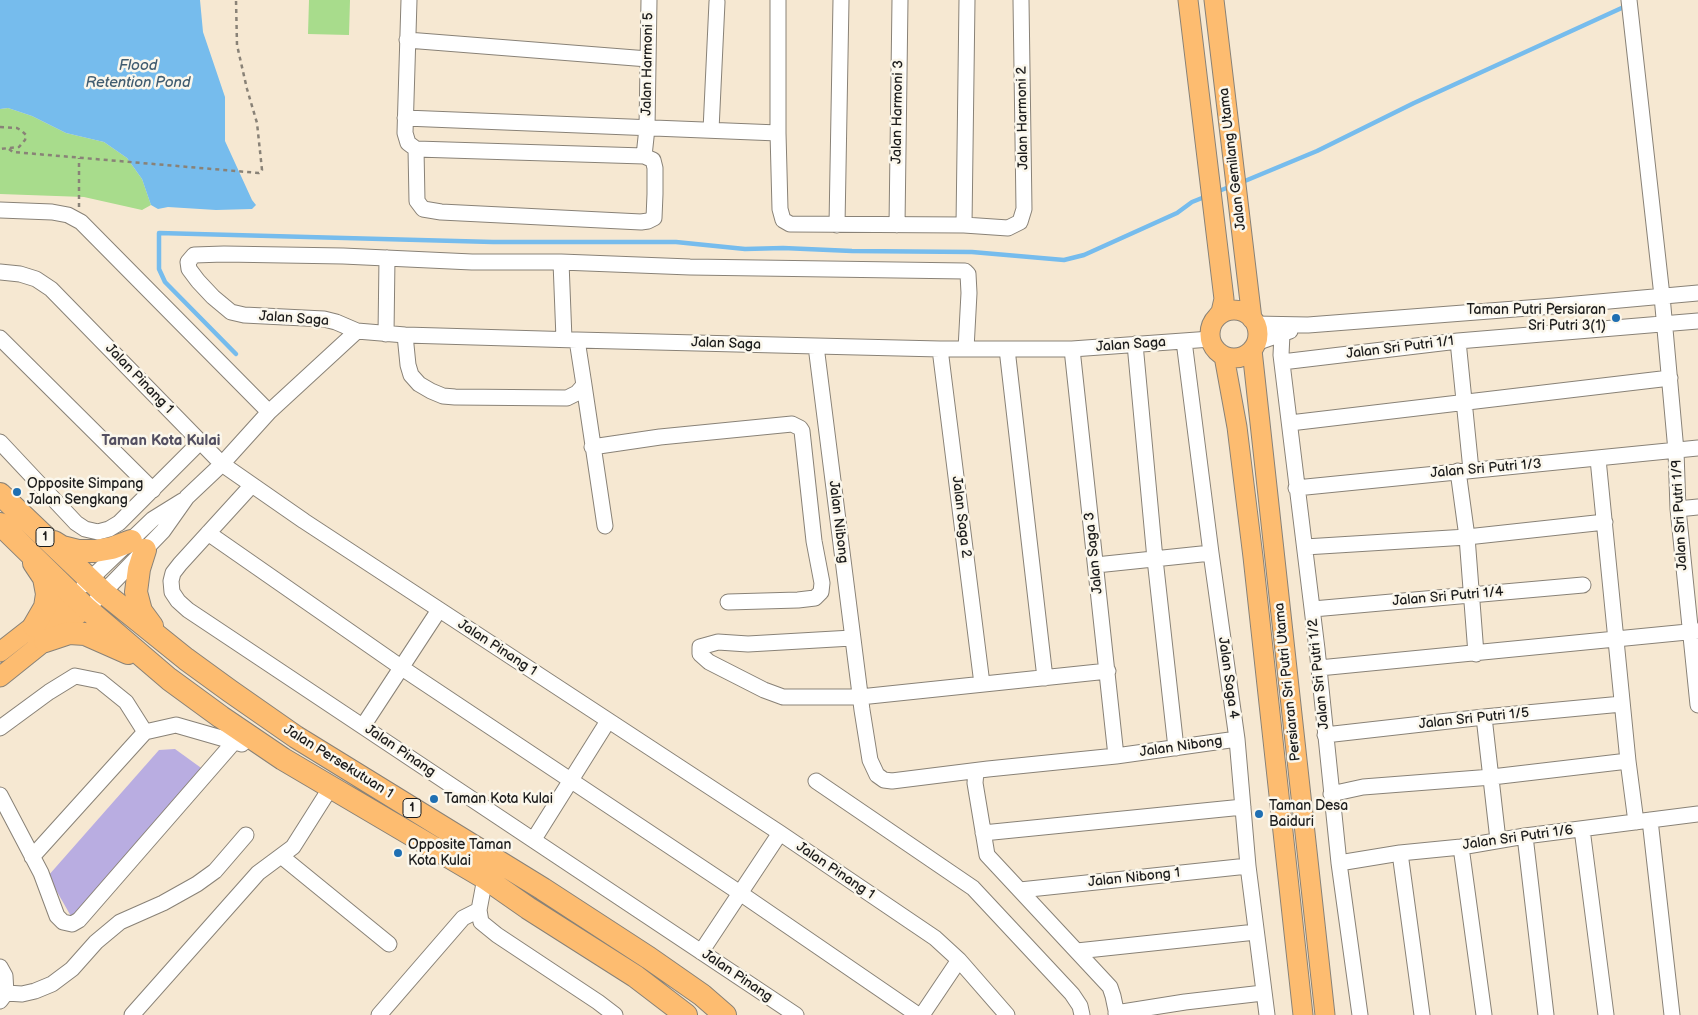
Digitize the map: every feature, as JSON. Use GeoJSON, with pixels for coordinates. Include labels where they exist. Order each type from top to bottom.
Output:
{"type":"FeatureCollection","features":[{"type":"Feature","properties":{"kind":"highway","name":"Jalan Persekutuan 1"},"geometry":{"type":"LineString","coordinates":[[0,494],[97,587],[161,639],[230,691],[296,737],[559,899],[695,990],[725,1015]]}},
{"type":"Feature","properties":{"kind":"highway","name":"Jalan Persekutuan 1"},"geometry":{"type":"LineString","coordinates":[[0,524],[80,602],[155,667],[221,717],[283,759],[485,878],[528,908],[635,976],[686,1015]]}},
{"type":"Feature","properties":{"kind":"highway"},"geometry":{"type":"LineString","coordinates":[[46,538],[62,547],[78,550],[95,551],[138,545],[139,569],[136,592],[141,611],[161,639]]}},
{"type":"Feature","properties":{"kind":"highway"},"geometry":{"type":"LineString","coordinates":[[26,550],[44,578],[47,594],[39,634],[85,634],[128,652],[155,667]]}},
{"type":"Feature","properties":{"kind":"main road","name":"Jalan Gemilang Utama"},"geometry":{"type":"LineString","coordinates":[[1188,0],[1224,299],[1221,312],[1217,317]]}},
{"type":"Feature","properties":{"kind":"main road","name":"Jalan Gemilang Utama"},"geometry":{"type":"LineString","coordinates":[[1214,0],[1254,334]]}},
{"type":"Feature","properties":{"kind":"main road"},"geometry":{"type":"LineString","coordinates":[[1231,311],[1246,314],[1254,334],[1239,357],[1224,356],[1216,349],[1211,339],[1210,331],[1217,317],[1231,311]]}},
{"type":"Feature","properties":{"kind":"main road","name":"Persiaran Sri Putri Utama"},"geometry":{"type":"LineString","coordinates":[[1254,334],[1325,1015]]}},
{"type":"Feature","properties":{"kind":"main road","name":"Persiaran Sri Putri Utama"},"geometry":{"type":"LineString","coordinates":[[1224,356],[1237,427],[1253,557],[1303,1015]]}},
{"type":"Feature","properties":{"kind":"main road"},"geometry":{"type":"LineString","coordinates":[[0,677],[39,634],[80,602]]}},
{"type":"Feature","properties":{"kind":"main road"},"geometry":{"type":"LineString","coordinates":[[0,652],[39,634]]}},
{"type":"Feature","properties":{"kind":"street"},"geometry":{"type":"LineString","coordinates":[[409,0],[405,118],[405,133],[408,143],[416,149],[644,156],[653,160],[655,168],[654,218],[641,222],[440,212],[424,209],[417,201],[416,149]]}},
{"type":"Feature","properties":{"kind":"street","name":"Jalan Harmoni 5"},"geometry":{"type":"LineString","coordinates":[[644,156],[647,128],[650,0]]}},
{"type":"Feature","properties":{"kind":"street"},"geometry":{"type":"LineString","coordinates":[[778,0],[780,209],[783,220],[790,224],[837,225],[964,224],[967,0]]}},
{"type":"Feature","properties":{"kind":"street"},"geometry":{"type":"LineString","coordinates":[[837,225],[841,0]]}},
{"type":"Feature","properties":{"kind":"street","name":"Jalan Harmoni 3"},"geometry":{"type":"LineString","coordinates":[[897,225],[900,0]]}},
{"type":"Feature","properties":{"kind":"street","name":"Jalan Harmoni 2"},"geometry":{"type":"LineString","coordinates":[[964,224],[1008,228],[1020,222],[1024,209],[1021,0]]}},
{"type":"Feature","properties":{"kind":"street","name":"Jalan Sri Putri 1/9"},"geometry":{"type":"LineString","coordinates":[[1629,0],[1665,324],[1676,451],[1678,509],[1691,573],[1698,700]]}},
{"type":"Feature","properties":{"kind":"street"},"geometry":{"type":"LineString","coordinates":[[711,130],[717,2]]}},
{"type":"Feature","properties":{"kind":"street"},"geometry":{"type":"LineString","coordinates":[[407,40],[648,59]]}},
{"type":"Feature","properties":{"kind":"street"},"geometry":{"type":"LineString","coordinates":[[405,118],[778,133]]}},
{"type":"Feature","properties":{"kind":"street"},"geometry":{"type":"LineString","coordinates":[[0,210],[52,212],[68,215],[81,222],[269,412]]}},
{"type":"Feature","properties":{"kind":"street","name":"Jalan Saga"},"geometry":{"type":"LineString","coordinates":[[387,258],[198,254],[191,257],[188,262],[189,269],[198,282],[231,312],[244,315],[324,319],[336,322],[357,332],[405,335],[940,349],[1072,350],[1211,339]]}},
{"type":"Feature","properties":{"kind":"street"},"geometry":{"type":"LineString","coordinates":[[386,334],[387,258],[472,262],[561,262],[690,267],[965,272],[968,274],[969,293],[966,349]]}},
{"type":"Feature","properties":{"kind":"street"},"geometry":{"type":"LineString","coordinates":[[561,262],[571,339],[584,385],[605,526]]}},
{"type":"Feature","properties":{"kind":"street","name":"Jalan Pinang 1"},"geometry":{"type":"LineString","coordinates":[[0,272],[20,274],[36,279],[51,290],[222,464],[439,610],[780,833],[935,938],[959,960],[1007,1015]]}},
{"type":"Feature","properties":{"kind":"street"},"geometry":{"type":"LineString","coordinates":[[1254,334],[1308,325],[1698,293]]}},
{"type":"Feature","properties":{"kind":"street","name":"Jalan Sri Putri 1/1"},"geometry":{"type":"LineString","coordinates":[[1282,362],[1458,341],[1698,320]]}},
{"type":"Feature","properties":{"kind":"street"},"geometry":{"type":"LineString","coordinates":[[1254,334],[1282,334],[1308,325]]}},
{"type":"Feature","properties":{"kind":"street"},"geometry":{"type":"LineString","coordinates":[[80,602],[138,545],[153,519],[187,497],[222,464],[269,412],[357,332]]}},
{"type":"Feature","properties":{"kind":"street","name":"Jalan Sri Putri 1/2"},"geometry":{"type":"LineString","coordinates":[[1282,334],[1282,362],[1296,488],[1320,668],[1338,863],[1360,1015]]}},
{"type":"Feature","properties":{"kind":"street"},"geometry":{"type":"LineString","coordinates":[[405,335],[408,366],[411,375],[420,384],[443,396],[567,398],[577,393],[584,385]]}},
{"type":"Feature","properties":{"kind":"street"},"geometry":{"type":"LineString","coordinates":[[0,338],[153,490]]}},
{"type":"Feature","properties":{"kind":"street","name":"Jalan Saga 4"},"geometry":{"type":"LineString","coordinates":[[1184,341],[1237,739],[1248,866],[1267,1015]]}},
{"type":"Feature","properties":{"kind":"street"},"geometry":{"type":"LineString","coordinates":[[1458,341],[1465,403],[1467,537],[1476,654]]}},
{"type":"Feature","properties":{"kind":"street"},"geometry":{"type":"LineString","coordinates":[[1135,344],[1155,559],[1176,748]]}},
{"type":"Feature","properties":{"kind":"street","name":"Jalan Nibong"},"geometry":{"type":"LineString","coordinates":[[816,346],[860,697],[870,760],[876,775],[892,782],[988,769],[1116,756],[1237,739]]}},
{"type":"Feature","properties":{"kind":"street","name":"Jalan Saga 2"},"geometry":{"type":"LineString","coordinates":[[940,349],[982,684]]}},
{"type":"Feature","properties":{"kind":"street"},"geometry":{"type":"LineString","coordinates":[[1007,349],[1045,678]]}},
{"type":"Feature","properties":{"kind":"street","name":"Jalan Saga 3"},"geometry":{"type":"LineString","coordinates":[[1072,350],[1116,756]]}},
{"type":"Feature","properties":{"kind":"street"},"geometry":{"type":"LineString","coordinates":[[1290,423],[1670,378]]}},
{"type":"Feature","properties":{"kind":"street"},"geometry":{"type":"LineString","coordinates":[[592,447],[660,437],[792,424],[800,428],[802,431],[814,540],[822,583],[821,592],[814,598],[798,600],[728,602]]}},
{"type":"Feature","properties":{"kind":"street"},"geometry":{"type":"LineString","coordinates":[[0,442],[76,523],[85,529],[98,532],[109,529],[118,523],[200,442]]}},
{"type":"Feature","properties":{"kind":"street","name":"Jalan Sri Putri 1/3"},"geometry":{"type":"LineString","coordinates":[[1296,488],[1698,448]]}},
{"type":"Feature","properties":{"kind":"street"},"geometry":{"type":"LineString","coordinates":[[1598,459],[1606,522],[1628,761],[1643,821],[1672,1015]]}},
{"type":"Feature","properties":{"kind":"street","name":"Jalan Pinang"},"geometry":{"type":"LineString","coordinates":[[252,484],[173,573],[171,581],[172,592],[178,601],[188,610],[796,1015]]}},
{"type":"Feature","properties":{"kind":"street"},"geometry":{"type":"LineString","coordinates":[[1678,509],[1698,507]]}},
{"type":"Feature","properties":{"kind":"street"},"geometry":{"type":"LineString","coordinates":[[1305,547],[1467,537],[1606,522]]}},
{"type":"Feature","properties":{"kind":"street"},"geometry":{"type":"LineString","coordinates":[[208,533],[402,668],[920,1015],[959,960]]}},
{"type":"Feature","properties":{"kind":"street"},"geometry":{"type":"LineString","coordinates":[[1096,565],[1211,554]]}},
{"type":"Feature","properties":{"kind":"street","name":"Jalan Sri Putri 1/4"},"geometry":{"type":"LineString","coordinates":[[1313,609],[1583,585]]}},
{"type":"Feature","properties":{"kind":"street"},"geometry":{"type":"LineString","coordinates":[[362,726],[439,610]]}},
{"type":"Feature","properties":{"kind":"street"},"geometry":{"type":"LineString","coordinates":[[1320,668],[1694,632]]}},
{"type":"Feature","properties":{"kind":"street"},"geometry":{"type":"LineString","coordinates":[[852,638],[748,644],[718,642],[700,647],[700,654],[709,662],[764,690],[783,697],[860,697],[1108,671]]}},
{"type":"Feature","properties":{"kind":"street"},"geometry":{"type":"LineString","coordinates":[[0,728],[49,692],[75,676],[100,681],[126,702],[145,732]]}},
{"type":"Feature","properties":{"kind":"street","name":"Jalan Sri Putri 1/5"},"geometry":{"type":"LineString","coordinates":[[1325,735],[1622,704]]}},
{"type":"Feature","properties":{"kind":"street"},"geometry":{"type":"LineString","coordinates":[[1484,717],[1498,840]]}},
{"type":"Feature","properties":{"kind":"street"},"geometry":{"type":"LineString","coordinates":[[534,840],[608,721]]}},
{"type":"Feature","properties":{"kind":"street"},"geometry":{"type":"LineString","coordinates":[[32,856],[145,732],[176,725],[283,759]]}},
{"type":"Feature","properties":{"kind":"street"},"geometry":{"type":"LineString","coordinates":[[0,795],[41,874],[57,916],[63,922],[72,924],[79,920],[234,742]]}},
{"type":"Feature","properties":{"kind":"street"},"geometry":{"type":"LineString","coordinates":[[1331,794],[1363,787],[1492,777],[1628,761]]}},
{"type":"Feature","properties":{"kind":"street"},"geometry":{"type":"LineString","coordinates":[[976,772],[975,783],[987,855],[1110,987],[1117,1014],[1185,1002],[1263,993]]}},
{"type":"Feature","properties":{"kind":"street"},"geometry":{"type":"LineString","coordinates":[[816,781],[973,888],[1072,994],[1080,1006],[1082,1015]]}},
{"type":"Feature","properties":{"kind":"street"},"geometry":{"type":"LineString","coordinates":[[132,1015],[266,865],[293,846],[331,788]]}},
{"type":"Feature","properties":{"kind":"street"},"geometry":{"type":"LineString","coordinates":[[983,833],[1243,807]]}},
{"type":"Feature","properties":{"kind":"street","name":"Jalan Sri Putri 1/6"},"geometry":{"type":"LineString","coordinates":[[1338,863],[1400,853],[1461,847],[1525,836],[1698,814]]}},
{"type":"Feature","properties":{"kind":"street"},"geometry":{"type":"LineString","coordinates":[[1582,829],[1606,1015]]}},
{"type":"Feature","properties":{"kind":"street"},"geometry":{"type":"LineString","coordinates":[[701,952],[780,833]]}},
{"type":"Feature","properties":{"kind":"street"},"geometry":{"type":"LineString","coordinates":[[0,967],[5,976],[3,997],[35,991],[52,984],[72,969],[96,942],[120,922],[164,903],[215,871],[246,835]]}},
{"type":"Feature","properties":{"kind":"street"},"geometry":{"type":"LineString","coordinates":[[1525,836],[1546,1015]]}},
{"type":"Feature","properties":{"kind":"street"},"geometry":{"type":"LineString","coordinates":[[1461,847],[1484,1015]]}},
{"type":"Feature","properties":{"kind":"street"},"geometry":{"type":"LineString","coordinates":[[1400,853],[1422,1015]]}},
{"type":"Feature","properties":{"kind":"street"},"geometry":{"type":"LineString","coordinates":[[281,856],[389,944]]}},
{"type":"Feature","properties":{"kind":"street","name":"Jalan Nibong 1"},"geometry":{"type":"LineString","coordinates":[[1020,890],[1248,866]]}},
{"type":"Feature","properties":{"kind":"street"},"geometry":{"type":"LineString","coordinates":[[485,878],[479,910],[481,922],[497,936],[615,1015]]}},
{"type":"Feature","properties":{"kind":"street"},"geometry":{"type":"LineString","coordinates":[[379,1015],[463,918],[479,910]]}},
{"type":"Feature","properties":{"kind":"street"},"geometry":{"type":"LineString","coordinates":[[1077,951],[1256,932]]}},
{"type":"Feature","properties":{"kind":"path"},"geometry":{"type":"LineString","coordinates":[[9,149],[13,152],[125,163],[259,173],[262,170],[257,123],[237,45],[236,0]]}},
{"type":"Feature","properties":{"kind":"path"},"geometry":{"type":"LineString","coordinates":[[0,127],[17,128],[26,135],[25,140],[19,147],[0,149]]}},
{"type":"Feature","properties":{"kind":"path"},"geometry":{"type":"LineString","coordinates":[[74,218],[80,200],[78,187],[79,158]]}},
{"type":"Feature","properties":{"kind":"green space"},"geometry":{"type":"Polygon","coordinates":[[[309,0],[350,0],[349,35],[308,34],[309,0]]]}},
{"type":"Feature","properties":{"kind":"green space"},"geometry":{"type":"Polygon","coordinates":[[[8,108],[32,116],[66,133],[104,142],[127,158],[142,179],[151,205],[142,210],[84,197],[0,194],[0,109],[8,108]]]}},
{"type":"Feature","properties":{"kind":"water","name":"Flood Retention Pond"},"geometry":{"type":"Polygon","coordinates":[[[0,0],[200,0],[203,32],[225,97],[225,141],[256,205],[252,209],[216,210],[168,207],[158,209],[151,205],[142,179],[127,158],[104,142],[66,133],[32,116],[8,108],[0,109],[0,0]]]}},
{"type":"Feature","properties":{"kind":"building"},"geometry":{"type":"Polygon","coordinates":[[[175,749],[204,770],[72,918],[48,876],[159,750],[175,749]]]}},
{"type":"Feature","properties":{"kind":"waterway"},"geometry":{"type":"LineString","coordinates":[[1240,183],[1317,151],[1414,103],[1626,6]]}},
{"type":"Feature","properties":{"kind":"waterway"},"geometry":{"type":"LineString","coordinates":[[1216,192],[1232,186]]}},
{"type":"Feature","properties":{"kind":"waterway"},"geometry":{"type":"LineString","coordinates":[[236,354],[165,282],[159,269],[159,233],[493,242],[676,242],[745,249],[783,248],[852,251],[972,252],[1064,260],[1084,255],[1177,213],[1192,202],[1207,196]]}},
{"type":"Feature","properties":{"kind":"place","name":"Taman Putri Persiaran Sri Putri 3(1)"},"geometry":{"type":"Point","coordinates":[1616,318]}},
{"type":"Feature","properties":{"kind":"place","name":"Opposite Simpang Jalan Sengkang"},"geometry":{"type":"Point","coordinates":[17,492]}},
{"type":"Feature","properties":{"kind":"place","name":"Taman Kota Kulai"},"geometry":{"type":"Point","coordinates":[434,799]}},
{"type":"Feature","properties":{"kind":"place","name":"Taman Desa Baiduri"},"geometry":{"type":"Point","coordinates":[1259,814]}},
{"type":"Feature","properties":{"kind":"place","name":"Opposite Taman Kota Kulai"},"geometry":{"type":"Point","coordinates":[398,853]}},
{"type":"Feature","properties":{"kind":"district","name":"Taman Kota Kulai"},"geometry":{"type":"Point","coordinates":[161,441]}}]}
